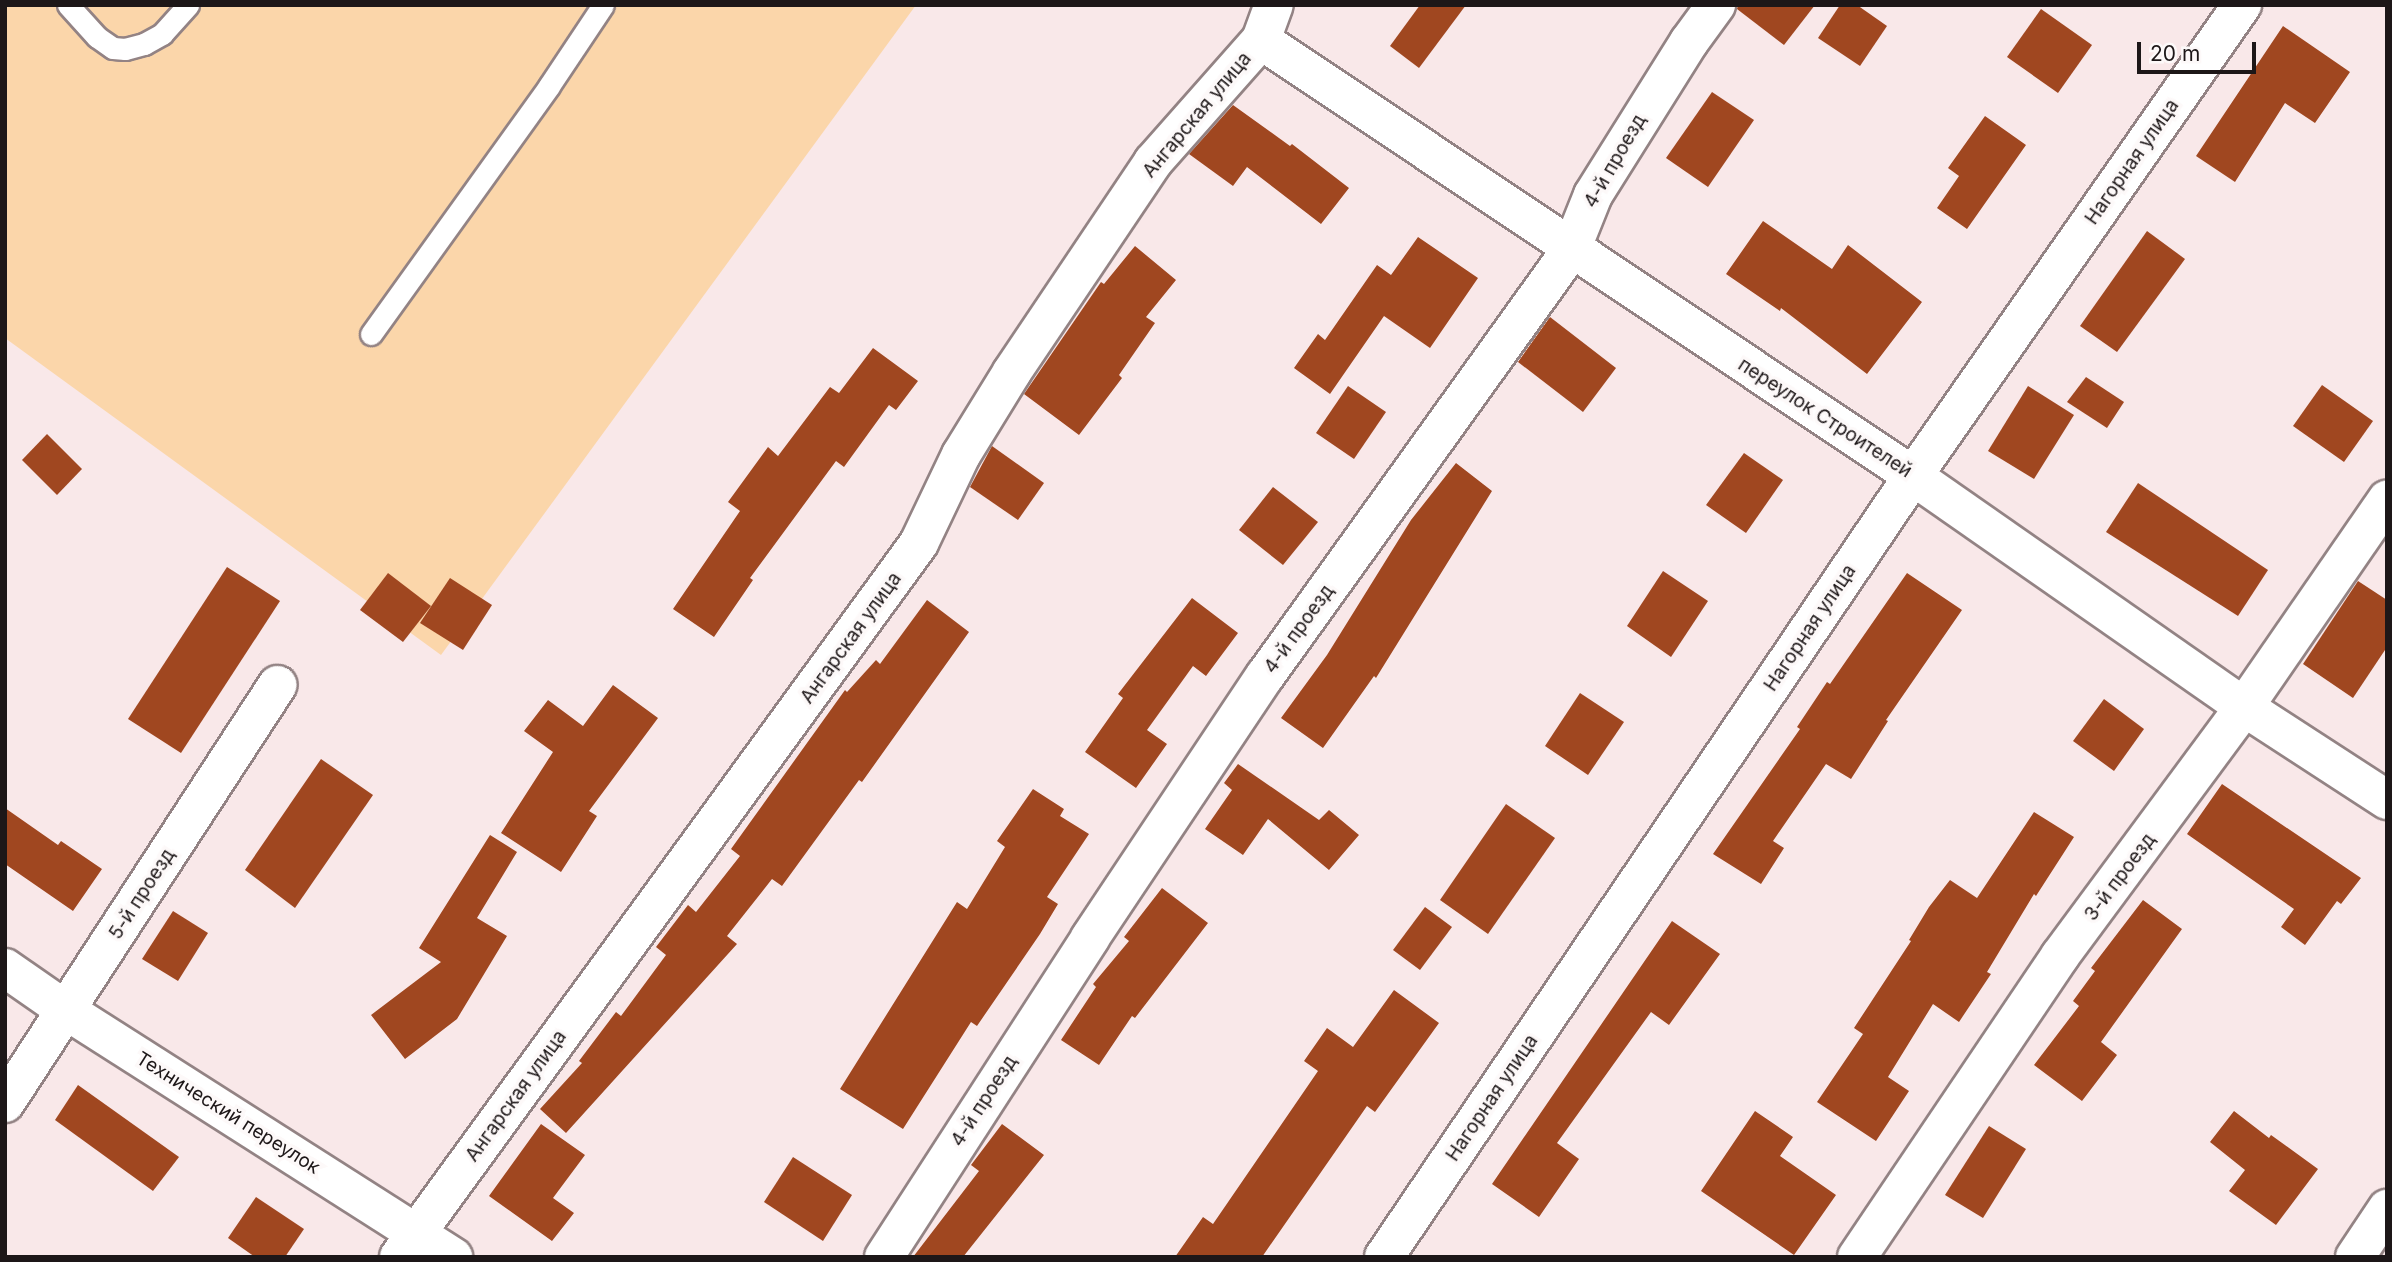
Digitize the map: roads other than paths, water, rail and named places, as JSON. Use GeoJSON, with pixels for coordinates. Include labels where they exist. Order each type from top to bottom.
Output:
{"type":"FeatureCollection","features":[{"type":"Feature","properties":{"kind":"street","name":"4-й проезд"},"geometry":{"type":"LineString","coordinates":[[884,1257],[1090,938],[1265,676],[1571,250],[1593,195],[1654,96],[1716,5]]}},
{"type":"Feature","properties":{"kind":"street","name":"Нагорная улица"},"geometry":{"type":"LineString","coordinates":[[1384,1257],[1913,476],[2242,5]]}},
{"type":"Feature","properties":{"kind":"street","name":"переулок Строителей"},"geometry":{"type":"LineString","coordinates":[[1268,22],[1571,250],[1913,476],[2244,707],[2387,800]]}},
{"type":"Feature","properties":{"kind":"street","name":"Ангарская улица"},"geometry":{"type":"LineString","coordinates":[[408,1245],[919,543],[961,455],[1012,372],[1153,162],[1268,22]]}},
{"type":"Feature","properties":{"kind":"street","name":"3-й проезд"},"geometry":{"type":"LineString","coordinates":[[1857,1257],[2060,956],[2244,707],[2387,500]]}},
{"type":"Feature","properties":{"kind":"street","name":"5-й проезд"},"geometry":{"type":"LineString","coordinates":[[5,1103],[277,685]]}},
{"type":"Feature","properties":{"kind":"street","name":"Технический переулок"},"geometry":{"type":"LineString","coordinates":[[5,968],[408,1245],[453,1257]]}},
{"type":"Feature","properties":{"kind":"street"},"geometry":{"type":"LineString","coordinates":[[2355,1257],[2387,1209]]}},
{"type":"Feature","properties":{"kind":"lane"},"geometry":{"type":"LineString","coordinates":[[68,5],[97,37],[113,48],[125,49],[144,44],[162,34],[188,5]]}},
{"type":"Feature","properties":{"kind":"lane"},"geometry":{"type":"LineString","coordinates":[[371,334],[549,86],[603,5]]}}]}
